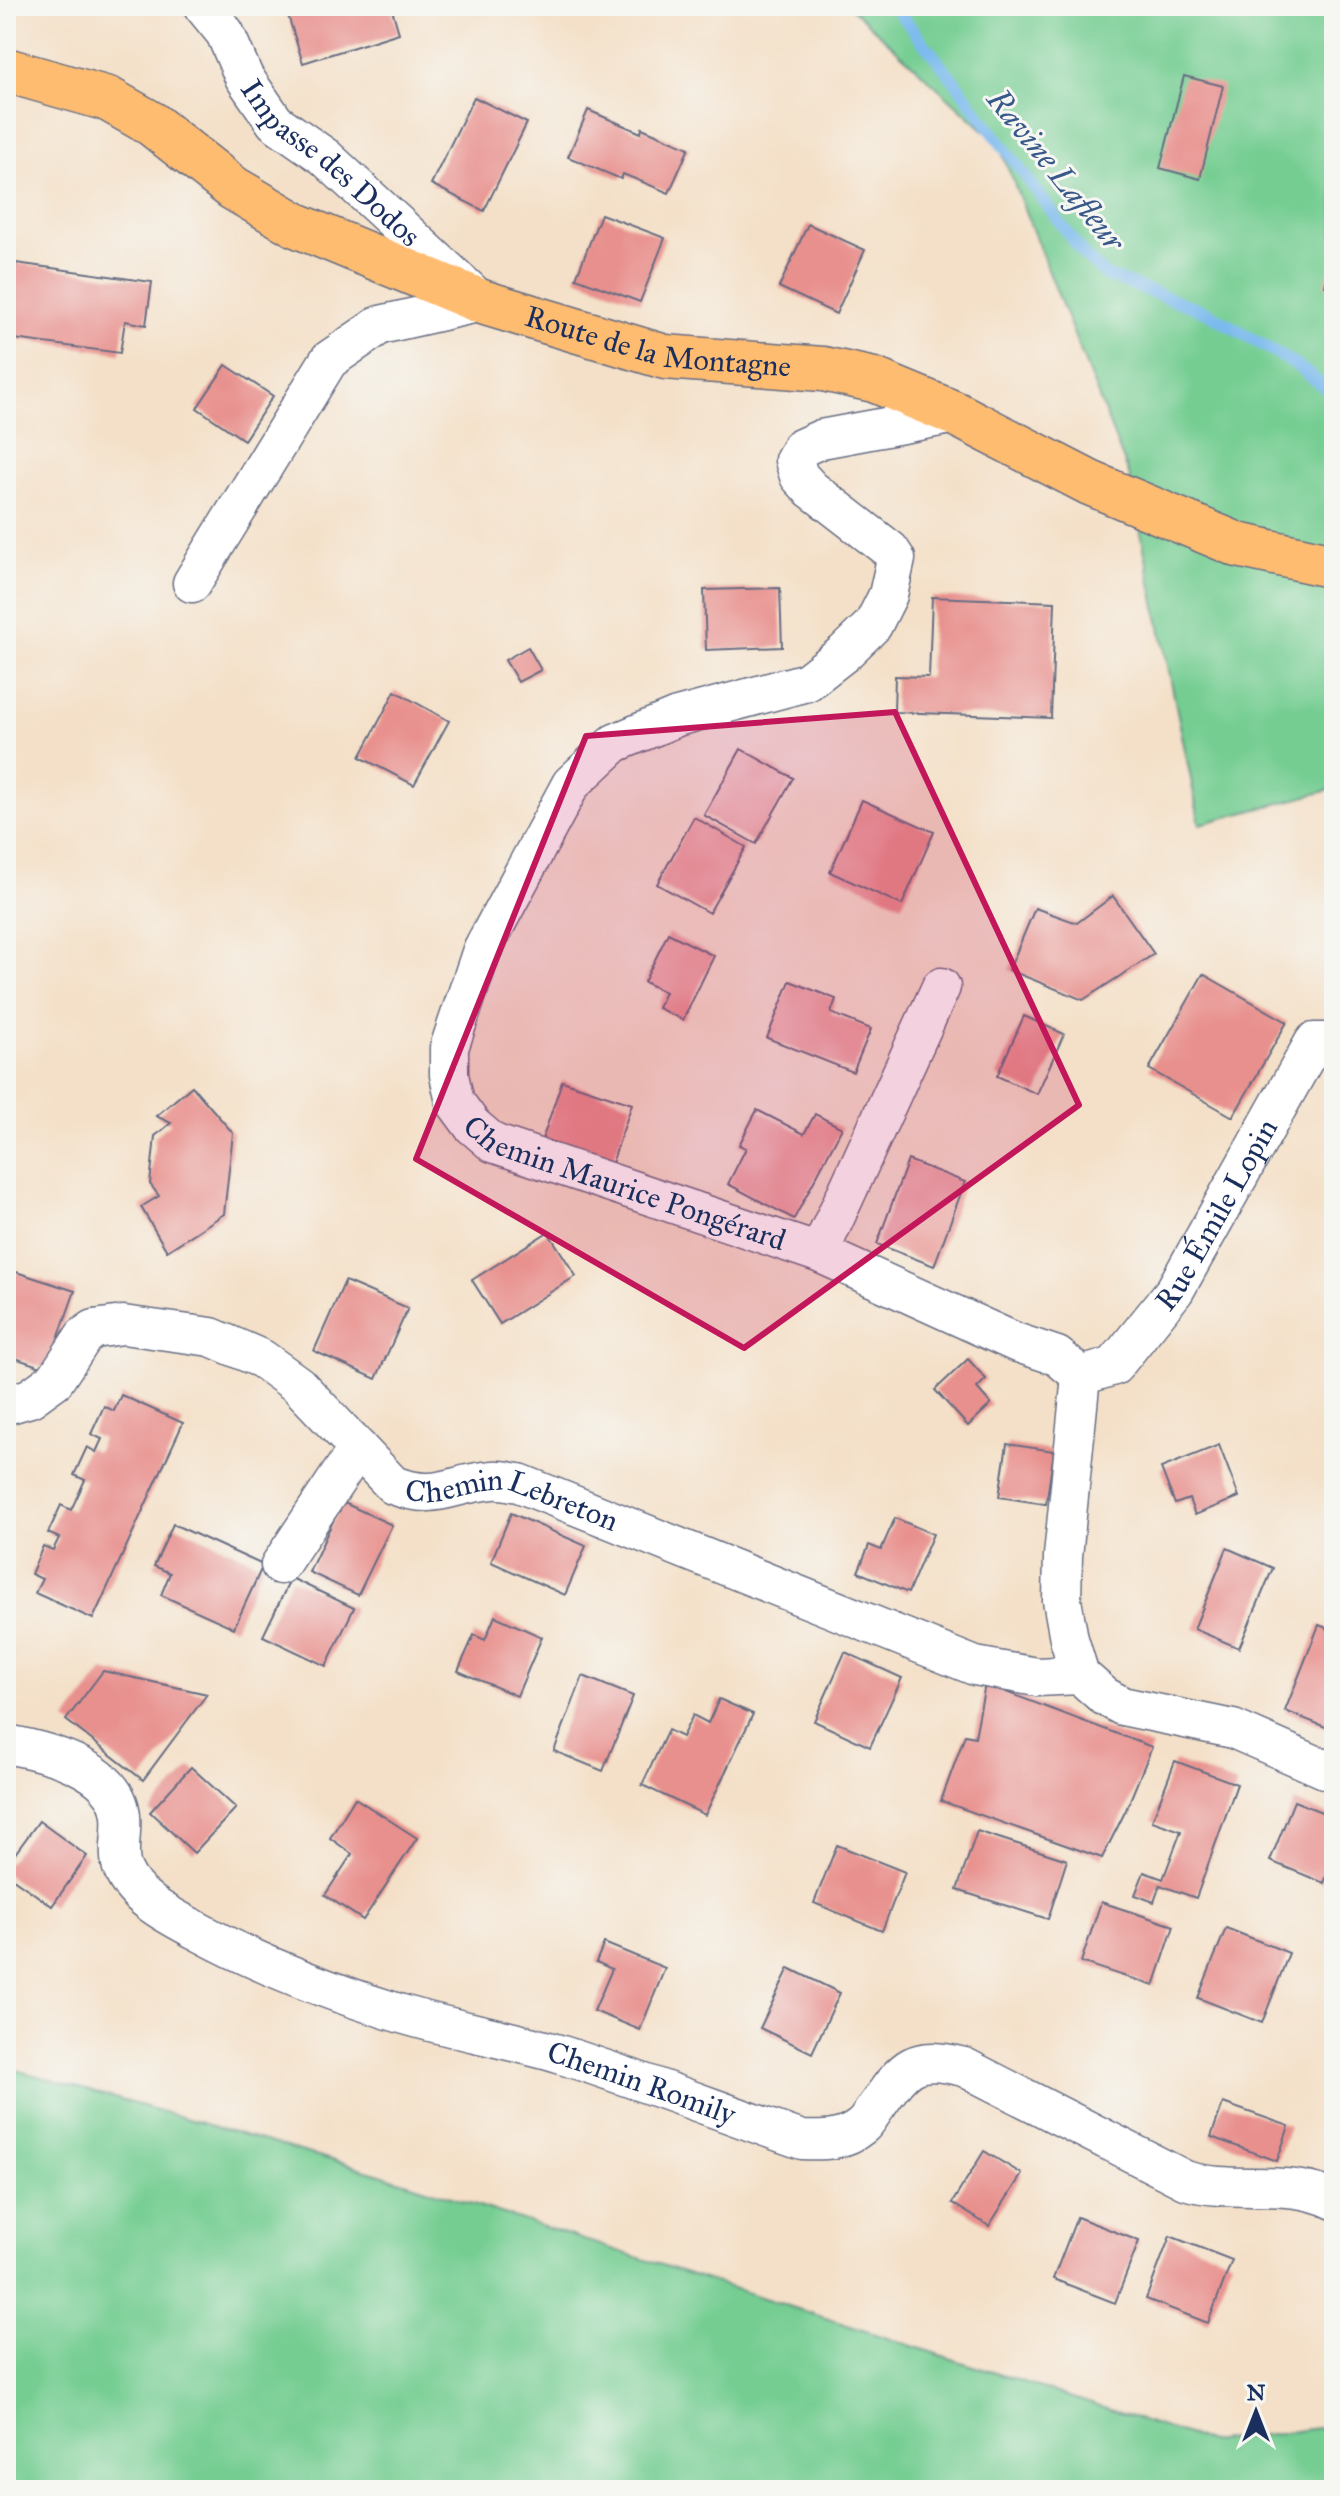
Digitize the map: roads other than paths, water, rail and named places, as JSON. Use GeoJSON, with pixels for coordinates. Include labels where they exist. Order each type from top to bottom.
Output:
{"type":"FeatureCollection","features":[{"type":"Feature","properties":{"kind":"main road","name":"Route de la Montagne"},"geometry":{"type":"LineString","coordinates":[[6,70],[108,99],[152,124],[233,188],[296,225],[482,302],[665,357],[823,369],[874,380],[956,414],[1090,483],[1238,545],[1334,566]]}},
{"type":"Feature","properties":{"kind":"street","name":"Impasse des Dodos"},"geometry":{"type":"LineString","coordinates":[[203,6],[225,33],[244,77],[275,122],[325,157],[482,302]]}},
{"type":"Feature","properties":{"kind":"street"},"geometry":{"type":"LineString","coordinates":[[192,583],[329,360],[380,325],[482,302]]}},
{"type":"Feature","properties":{"kind":"street","name":"Chemin Maurice Pongérard"},"geometry":{"type":"LineString","coordinates":[[956,414],[821,439],[801,448],[794,460],[799,476],[811,489],[890,550],[896,559],[888,595],[873,625],[807,682],[677,717],[615,743],[571,784],[482,950],[449,1048],[449,1075],[455,1102],[472,1125],[493,1143],[819,1253],[1015,1342],[1057,1356],[1081,1376]]}},
{"type":"Feature","properties":{"kind":"street"},"geometry":{"type":"LineString","coordinates":[[819,1253],[941,987]]}},
{"type":"Feature","properties":{"kind":"street","name":"Rue Émile Lopin"},"geometry":{"type":"LineString","coordinates":[[1081,1376],[1114,1366],[1175,1290],[1327,1032]]}},
{"type":"Feature","properties":{"kind":"street","name":"Chemin Lebreton"},"geometry":{"type":"LineString","coordinates":[[6,1405],[30,1398],[55,1380],[84,1336],[94,1329],[123,1325],[211,1337],[262,1359],[298,1385],[393,1485],[414,1493],[434,1493],[494,1480],[519,1483],[975,1666],[1037,1677],[1080,1675]]}},
{"type":"Feature","properties":{"kind":"street"},"geometry":{"type":"LineString","coordinates":[[1081,1376],[1063,1556],[1062,1600],[1080,1675],[1104,1696],[1122,1706],[1233,1729],[1334,1773]]}},
{"type":"Feature","properties":{"kind":"street"},"geometry":{"type":"LineString","coordinates":[[280,1565],[358,1448]]}},
{"type":"Feature","properties":{"kind":"street","name":"Chemin Romily"},"geometry":{"type":"LineString","coordinates":[[6,1744],[42,1751],[73,1762],[112,1792],[121,1818],[121,1867],[131,1885],[161,1910],[199,1932],[298,1979],[393,2012],[561,2055],[802,2140],[823,2141],[844,2137],[864,2125],[900,2073],[919,2063],[938,2061],[964,2067],[1185,2180],[1207,2187],[1283,2186],[1334,2200]]}},
{"type":"Feature","properties":{"kind":"waterway","name":"Ravine Lafleur"},"geometry":{"type":"LineString","coordinates":[[894,6],[956,83],[1084,255],[1105,275],[1207,312],[1299,367],[1334,395]]}}]}
